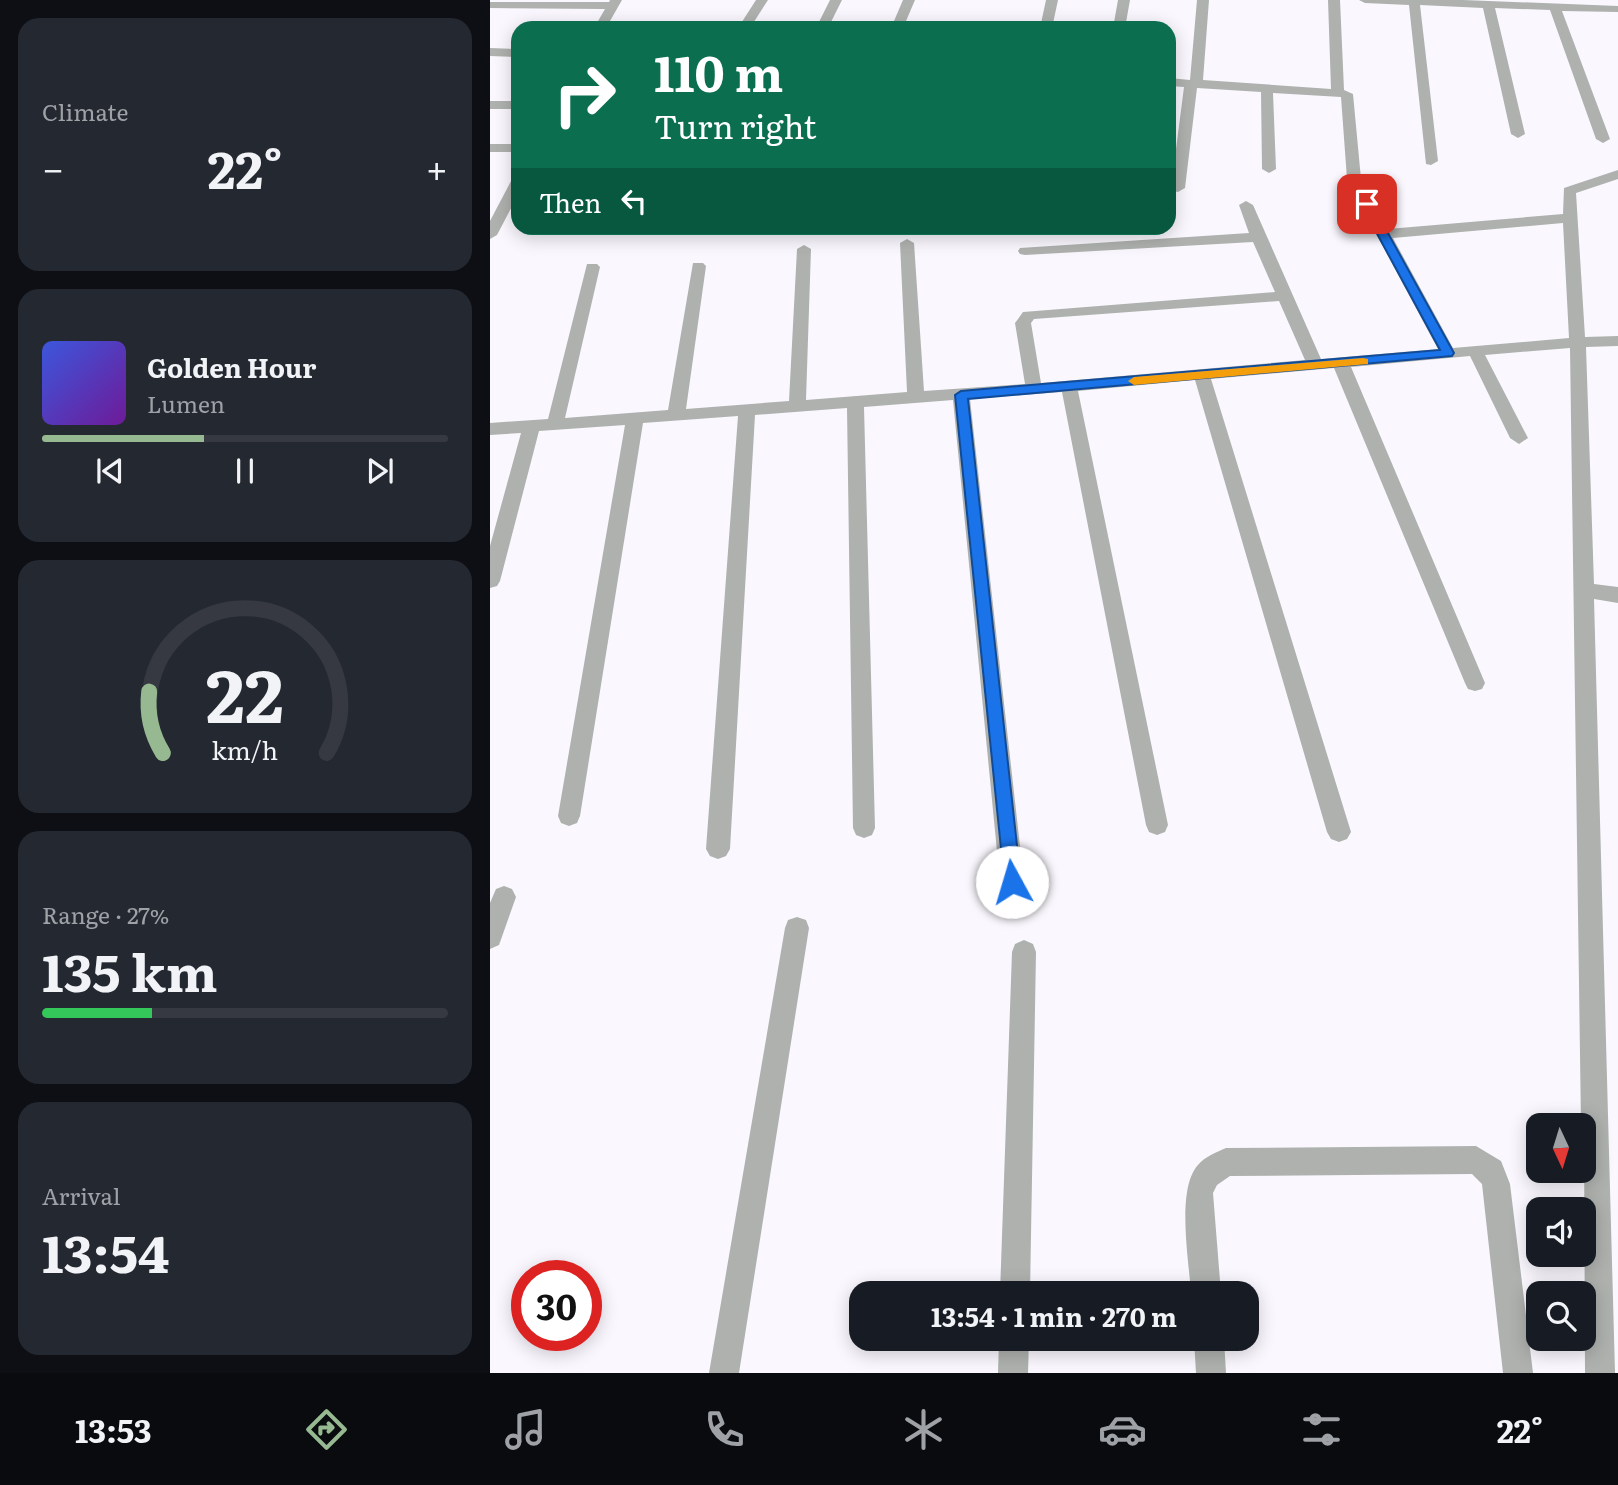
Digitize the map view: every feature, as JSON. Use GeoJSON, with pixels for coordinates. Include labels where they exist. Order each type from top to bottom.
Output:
{"type":"FeatureCollection","features":[{"type":"Feature","properties":{"kind":"street"},"geometry":{"type":"LineString","coordinates":[[748,21],[762,0]]}},
{"type":"Feature","properties":{"kind":"street"},"geometry":{"type":"LineString","coordinates":[[826,21],[836,0]]}},
{"type":"Feature","properties":{"kind":"street"},"geometry":{"type":"LineString","coordinates":[[900,21],[909,0]]}},
{"type":"Feature","properties":{"kind":"street"},"geometry":{"type":"LineString","coordinates":[[1048,21],[1052,0]]}},
{"type":"Feature","properties":{"kind":"street"},"geometry":{"type":"LineString","coordinates":[[1120,21],[1124,0]]}},
{"type":"Feature","properties":{"kind":"street"},"geometry":{"type":"LineString","coordinates":[[1178,188],[1194,84],[1203,0]]}},
{"type":"Feature","properties":{"kind":"street"},"geometry":{"type":"LineString","coordinates":[[1334,0],[1338,93]]}},
{"type":"Feature","properties":{"kind":"street"},"geometry":{"type":"LineString","coordinates":[[1365,0],[1618,9]]}},
{"type":"Feature","properties":{"kind":"street"},"geometry":{"type":"LineString","coordinates":[[1414,1],[1432,162]]}},
{"type":"Feature","properties":{"kind":"street"},"geometry":{"type":"LineString","coordinates":[[490,5],[615,3]]}},
{"type":"Feature","properties":{"kind":"street"},"geometry":{"type":"LineString","coordinates":[[604,21],[615,3]]}},
{"type":"Feature","properties":{"kind":"street"},"geometry":{"type":"LineString","coordinates":[[1488,5],[1518,134]]}},
{"type":"Feature","properties":{"kind":"street"},"geometry":{"type":"LineString","coordinates":[[1555,7],[1603,139]]}},
{"type":"Feature","properties":{"kind":"street"},"geometry":{"type":"LineString","coordinates":[[490,52],[511,53]]}},
{"type":"Feature","properties":{"kind":"street"},"geometry":{"type":"LineString","coordinates":[[1176,83],[1347,94],[1354,179]]}},
{"type":"Feature","properties":{"kind":"street"},"geometry":{"type":"LineString","coordinates":[[1267,90],[1269,169]]}},
{"type":"Feature","properties":{"kind":"street"},"geometry":{"type":"LineString","coordinates":[[490,105],[511,105]]}},
{"type":"Feature","properties":{"kind":"street"},"geometry":{"type":"LineString","coordinates":[[490,148],[511,148]]}},
{"type":"Feature","properties":{"kind":"street"},"geometry":{"type":"LineString","coordinates":[[1600,1373],[1584,590],[1577,342],[1569,191],[1618,174]]}},
{"type":"Feature","properties":{"kind":"street"},"geometry":{"type":"LineString","coordinates":[[490,235],[511,194]]}},
{"type":"Feature","properties":{"kind":"street"},"geometry":{"type":"LineString","coordinates":[[490,198],[509,198]]}},
{"type":"Feature","properties":{"kind":"street"},"geometry":{"type":"LineString","coordinates":[[1367,204],[1448,353]]}},
{"type":"Feature","properties":{"kind":"street"},"geometry":{"type":"LineString","coordinates":[[1246,205],[1316,366]]}},
{"type":"Feature","properties":{"kind":"street"},"geometry":{"type":"LineString","coordinates":[[1383,234],[1570,218]]}},
{"type":"Feature","properties":{"kind":"street"},"geometry":{"type":"LineString","coordinates":[[1026,251],[1258,237]]}},
{"type":"Feature","properties":{"kind":"street"},"geometry":{"type":"LineString","coordinates":[[907,243],[916,398]]}},
{"type":"Feature","properties":{"kind":"street"},"geometry":{"type":"LineString","coordinates":[[797,406],[804,249]]}},
{"type":"Feature","properties":{"kind":"street"},"geometry":{"type":"LineString","coordinates":[[676,415],[698,266]]}},
{"type":"Feature","properties":{"kind":"street"},"geometry":{"type":"LineString","coordinates":[[555,424],[592,267]]}},
{"type":"Feature","properties":{"kind":"street"},"geometry":{"type":"LineString","coordinates":[[1034,389],[1023,323],[1029,315],[1284,296]]}},
{"type":"Feature","properties":{"kind":"street"},"geometry":{"type":"LineString","coordinates":[[491,429],[961,395],[1577,342],[1618,341]]}},
{"type":"Feature","properties":{"kind":"street"},"geometry":{"type":"LineString","coordinates":[[1475,351],[1520,438]]}},
{"type":"Feature","properties":{"kind":"street"},"geometry":{"type":"LineString","coordinates":[[1341,364],[1475,683]]}},
{"type":"Feature","properties":{"kind":"street"},"geometry":{"type":"LineString","coordinates":[[1202,376],[1339,832]]}},
{"type":"Feature","properties":{"kind":"street"},"geometry":{"type":"LineString","coordinates":[[1069,386],[1157,825]]}},
{"type":"Feature","properties":{"kind":"street"},"geometry":{"type":"LineString","coordinates":[[961,395],[1012,882]]}},
{"type":"Feature","properties":{"kind":"street"},"geometry":{"type":"LineString","coordinates":[[855,402],[864,828]]}},
{"type":"Feature","properties":{"kind":"street"},"geometry":{"type":"LineString","coordinates":[[718,849],[747,410]]}},
{"type":"Feature","properties":{"kind":"street"},"geometry":{"type":"LineString","coordinates":[[569,816],[635,418]]}},
{"type":"Feature","properties":{"kind":"street"},"geometry":{"type":"LineString","coordinates":[[490,581],[532,426]]}},
{"type":"Feature","properties":{"kind":"street"},"geometry":{"type":"LineString","coordinates":[[1584,590],[1618,595]]}},
{"type":"Feature","properties":{"kind":"street"},"geometry":{"type":"LineString","coordinates":[[490,937],[504,897]]}},
{"type":"Feature","properties":{"kind":"street"},"geometry":{"type":"LineString","coordinates":[[724,1373],[797,928]]}},
{"type":"Feature","properties":{"kind":"street"},"geometry":{"type":"LineString","coordinates":[[1015,1281],[1024,952]]}},
{"type":"Feature","properties":{"kind":"street"},"geometry":{"type":"LineString","coordinates":[[1205,1281],[1199,1193],[1207,1175],[1226,1162],[1476,1160],[1491,1171],[1496,1184],[1518,1373]]}},
{"type":"Feature","properties":{"kind":"street"},"geometry":{"type":"LineString","coordinates":[[1013,1373],[1014,1351]]}},
{"type":"Feature","properties":{"kind":"street"},"geometry":{"type":"LineString","coordinates":[[1210,1351],[1211,1373]]}},
{"type":"Feature","properties":{"kind":"slow traffic"},"geometry":{"type":"LineString","coordinates":[[1134,381],[1363,361]]}},
{"type":"Feature","properties":{"kind":"route"},"geometry":{"type":"LineString","coordinates":[[1012,882],[961,395],[1448,353],[1367,204]]}}]}
